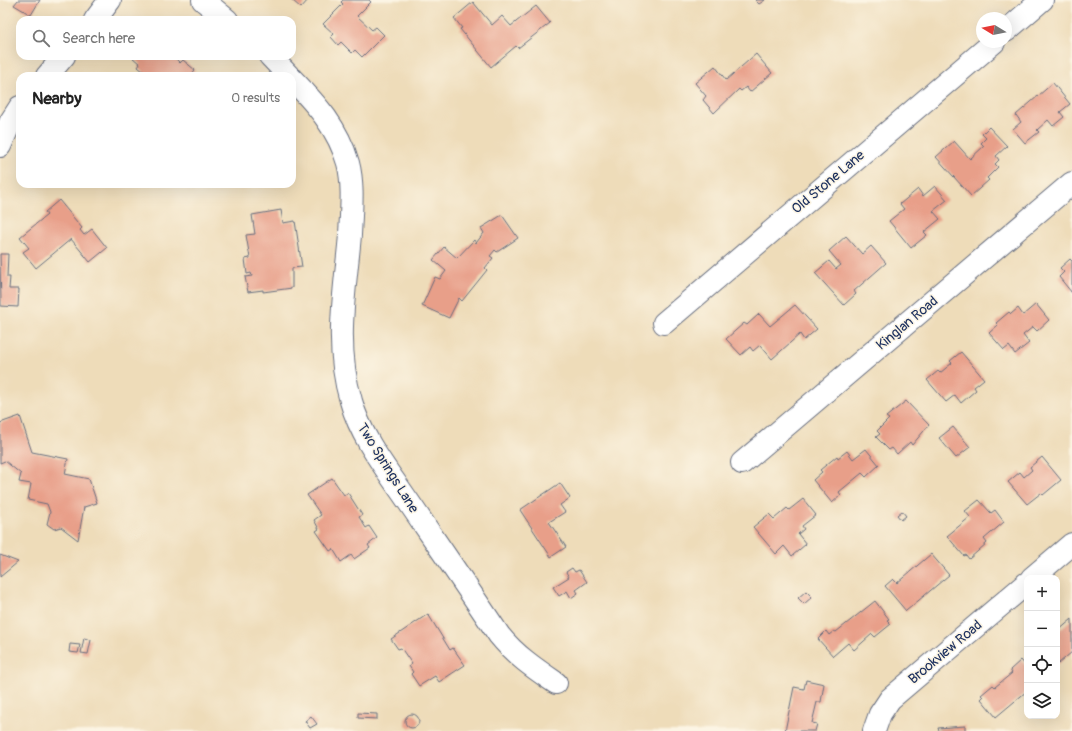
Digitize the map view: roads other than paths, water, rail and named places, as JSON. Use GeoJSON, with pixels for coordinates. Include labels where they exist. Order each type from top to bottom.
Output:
{"type":"FeatureCollection","features":[{"type":"Feature","properties":{"kind":"street"},"geometry":{"type":"LineString","coordinates":[[98,16],[110,0]]}},
{"type":"Feature","properties":{"kind":"street"},"geometry":{"type":"LineString","coordinates":[[203,0],[222,16]]}},
{"type":"Feature","properties":{"kind":"street"},"geometry":{"type":"LineString","coordinates":[[1012,26],[1042,0]]}},
{"type":"Feature","properties":{"kind":"street","name":"Old Stone Lane"},"geometry":{"type":"LineString","coordinates":[[664,323],[987,48]]}},
{"type":"Feature","properties":{"kind":"street"},"geometry":{"type":"LineString","coordinates":[[50,72],[61,60]]}},
{"type":"Feature","properties":{"kind":"street"},"geometry":{"type":"LineString","coordinates":[[274,60],[285,72]]}},
{"type":"Feature","properties":{"kind":"street","name":"Two Springs Lane"},"geometry":{"type":"LineString","coordinates":[[296,83],[320,108],[332,125],[348,165],[351,210],[341,327],[341,347],[346,386],[359,424],[381,461],[503,640],[523,661],[556,683]]}},
{"type":"Feature","properties":{"kind":"street"},"geometry":{"type":"LineString","coordinates":[[0,146],[10,121],[16,113]]}},
{"type":"Feature","properties":{"kind":"street","name":"Kinglan Road"},"geometry":{"type":"LineString","coordinates":[[742,463],[1072,183]]}},
{"type":"Feature","properties":{"kind":"street"},"geometry":{"type":"LineString","coordinates":[[1036,575],[1072,544]]}},
{"type":"Feature","properties":{"kind":"street","name":"Brookview Road"},"geometry":{"type":"LineString","coordinates":[[874,731],[880,714],[890,698],[1024,586]]}}]}
